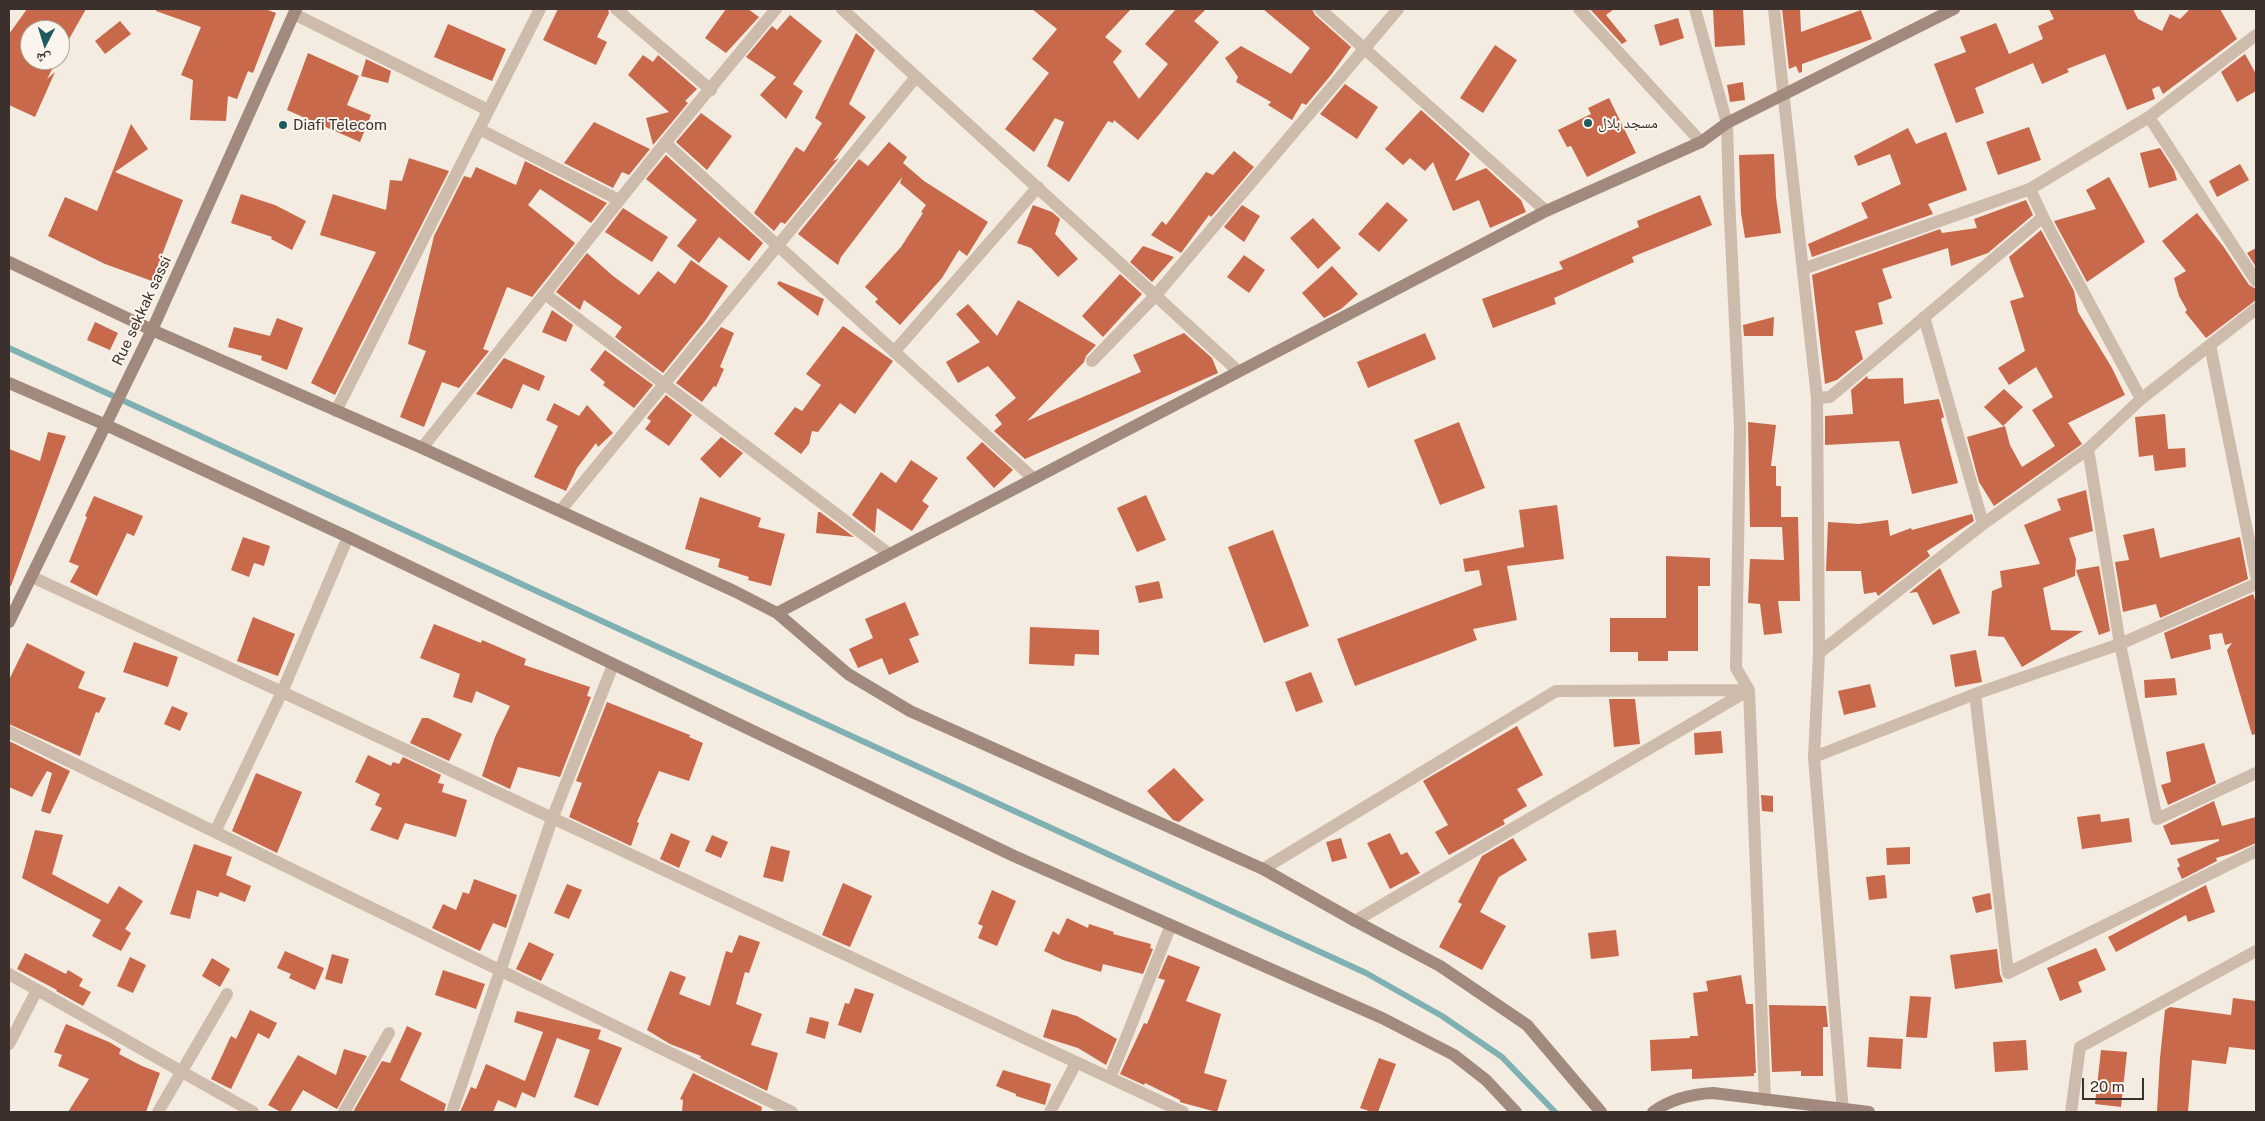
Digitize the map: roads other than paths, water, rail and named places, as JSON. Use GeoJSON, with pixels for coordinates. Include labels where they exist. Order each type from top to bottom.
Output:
{"type":"FeatureCollection","features":[{"type":"Feature","properties":{"kind":"street"},"geometry":{"type":"LineString","coordinates":[[336,411],[540,9]]}},
{"type":"Feature","properties":{"kind":"street"},"geometry":{"type":"LineString","coordinates":[[616,9],[710,90]]}},
{"type":"Feature","properties":{"kind":"street"},"geometry":{"type":"LineString","coordinates":[[422,448],[665,142],[776,9]]}},
{"type":"Feature","properties":{"kind":"street"},"geometry":{"type":"LineString","coordinates":[[842,9],[1238,372]]}},
{"type":"Feature","properties":{"kind":"street"},"geometry":{"type":"LineString","coordinates":[[1320,9],[1546,211]]}},
{"type":"Feature","properties":{"kind":"street"},"geometry":{"type":"LineString","coordinates":[[1092,361],[1155,296],[1363,48],[1398,9]]}},
{"type":"Feature","properties":{"kind":"street"},"geometry":{"type":"LineString","coordinates":[[1579,9],[1701,142]]}},
{"type":"Feature","properties":{"kind":"street"},"geometry":{"type":"LineString","coordinates":[[1695,9],[1727,123],[1740,427],[1736,668],[1749,690],[1765,1100]]}},
{"type":"Feature","properties":{"kind":"street"},"geometry":{"type":"LineString","coordinates":[[1774,9],[1818,398],[1819,653],[1814,757],[1843,1111]]}},
{"type":"Feature","properties":{"kind":"street"},"geometry":{"type":"LineString","coordinates":[[777,613],[888,553],[1546,211],[1701,142],[1727,123],[1954,9]]}},
{"type":"Feature","properties":{"kind":"street"},"geometry":{"type":"LineString","coordinates":[[295,11],[488,110]]}},
{"type":"Feature","properties":{"kind":"street","name":"Rue sekkak sassi"},"geometry":{"type":"LineString","coordinates":[[10,615],[32,577],[152,330],[295,11]]}},
{"type":"Feature","properties":{"kind":"street"},"geometry":{"type":"LineString","coordinates":[[1803,269],[2030,189],[2149,118],[2256,36]]}},
{"type":"Feature","properties":{"kind":"street"},"geometry":{"type":"LineString","coordinates":[[560,511],[916,77]]}},
{"type":"Feature","properties":{"kind":"street"},"geometry":{"type":"LineString","coordinates":[[2149,118],[2256,281]]}},
{"type":"Feature","properties":{"kind":"street"},"geometry":{"type":"LineString","coordinates":[[479,129],[619,200]]}},
{"type":"Feature","properties":{"kind":"street"},"geometry":{"type":"LineString","coordinates":[[665,142],[1033,478]]}},
{"type":"Feature","properties":{"kind":"street"},"geometry":{"type":"LineString","coordinates":[[894,352],[1038,188]]}},
{"type":"Feature","properties":{"kind":"street"},"geometry":{"type":"LineString","coordinates":[[2030,189],[2043,218],[2141,399]]}},
{"type":"Feature","properties":{"kind":"street"},"geometry":{"type":"LineString","coordinates":[[1818,398],[1830,397],[2043,218]]}},
{"type":"Feature","properties":{"kind":"street"},"geometry":{"type":"LineString","coordinates":[[9,262],[152,330],[422,448],[734,591],[777,613],[848,674],[910,711],[1263,869],[1440,966],[1527,1025],[1601,1112]]}},
{"type":"Feature","properties":{"kind":"street"},"geometry":{"type":"LineString","coordinates":[[545,294],[888,553]]}},
{"type":"Feature","properties":{"kind":"street"},"geometry":{"type":"LineString","coordinates":[[1819,653],[1982,524],[2088,449],[2141,399],[2256,309]]}},
{"type":"Feature","properties":{"kind":"street"},"geometry":{"type":"LineString","coordinates":[[1924,317],[1982,524]]}},
{"type":"Feature","properties":{"kind":"street"},"geometry":{"type":"LineString","coordinates":[[2210,345],[2256,576]]}},
{"type":"Feature","properties":{"kind":"street"},"geometry":{"type":"LineString","coordinates":[[9,383],[106,425],[348,537],[1014,856],[1382,1018],[1454,1055],[1486,1080],[1516,1112]]}},
{"type":"Feature","properties":{"kind":"street"},"geometry":{"type":"LineString","coordinates":[[2088,449],[2120,644],[2157,819],[2256,773]]}},
{"type":"Feature","properties":{"kind":"street"},"geometry":{"type":"LineString","coordinates":[[215,832],[282,692],[348,537]]}},
{"type":"Feature","properties":{"kind":"street"},"geometry":{"type":"LineString","coordinates":[[32,577],[1183,1112]]}},
{"type":"Feature","properties":{"kind":"street"},"geometry":{"type":"LineString","coordinates":[[1814,757],[1975,694],[2120,644],[2256,584]]}},
{"type":"Feature","properties":{"kind":"street"},"geometry":{"type":"LineString","coordinates":[[452,1112],[552,819],[612,665]]}},
{"type":"Feature","properties":{"kind":"street"},"geometry":{"type":"LineString","coordinates":[[1263,869],[1556,691],[1749,690]]}},
{"type":"Feature","properties":{"kind":"street"},"geometry":{"type":"LineString","coordinates":[[1355,921],[1749,690]]}},
{"type":"Feature","properties":{"kind":"street"},"geometry":{"type":"LineString","coordinates":[[1975,694],[2008,973],[2256,851]]}},
{"type":"Feature","properties":{"kind":"street"},"geometry":{"type":"LineString","coordinates":[[9,732],[792,1112]]}},
{"type":"Feature","properties":{"kind":"street"},"geometry":{"type":"LineString","coordinates":[[1110,1078],[1171,925]]}},
{"type":"Feature","properties":{"kind":"street"},"geometry":{"type":"LineString","coordinates":[[2071,1112],[2080,1047],[2256,951]]}},
{"type":"Feature","properties":{"kind":"street"},"geometry":{"type":"LineString","coordinates":[[9,974],[253,1112]]}},
{"type":"Feature","properties":{"kind":"street"},"geometry":{"type":"LineString","coordinates":[[9,1044],[38,990]]}},
{"type":"Feature","properties":{"kind":"street"},"geometry":{"type":"LineString","coordinates":[[158,1112],[227,994]]}},
{"type":"Feature","properties":{"kind":"street"},"geometry":{"type":"LineString","coordinates":[[344,1112],[389,1033]]}},
{"type":"Feature","properties":{"kind":"street"},"geometry":{"type":"LineString","coordinates":[[1050,1112],[1076,1063]]}},
{"type":"Feature","properties":{"kind":"street"},"geometry":{"type":"LineString","coordinates":[[1653,1112],[1672,1101],[1691,1094],[1713,1093],[1843,1111],[1869,1112]]}},
{"type":"Feature","properties":{"kind":"waterway"},"geometry":{"type":"LineString","coordinates":[[9,348],[1366,973],[1442,1016],[1502,1057],[1555,1112]]}},
{"type":"Feature","properties":{"kind":"place","name":"مسجد بلال"},"geometry":{"type":"Point","coordinates":[1588,123]}},
{"type":"Feature","properties":{"kind":"place","name":"Diafi Telecom"},"geometry":{"type":"Point","coordinates":[283,125]}}]}
